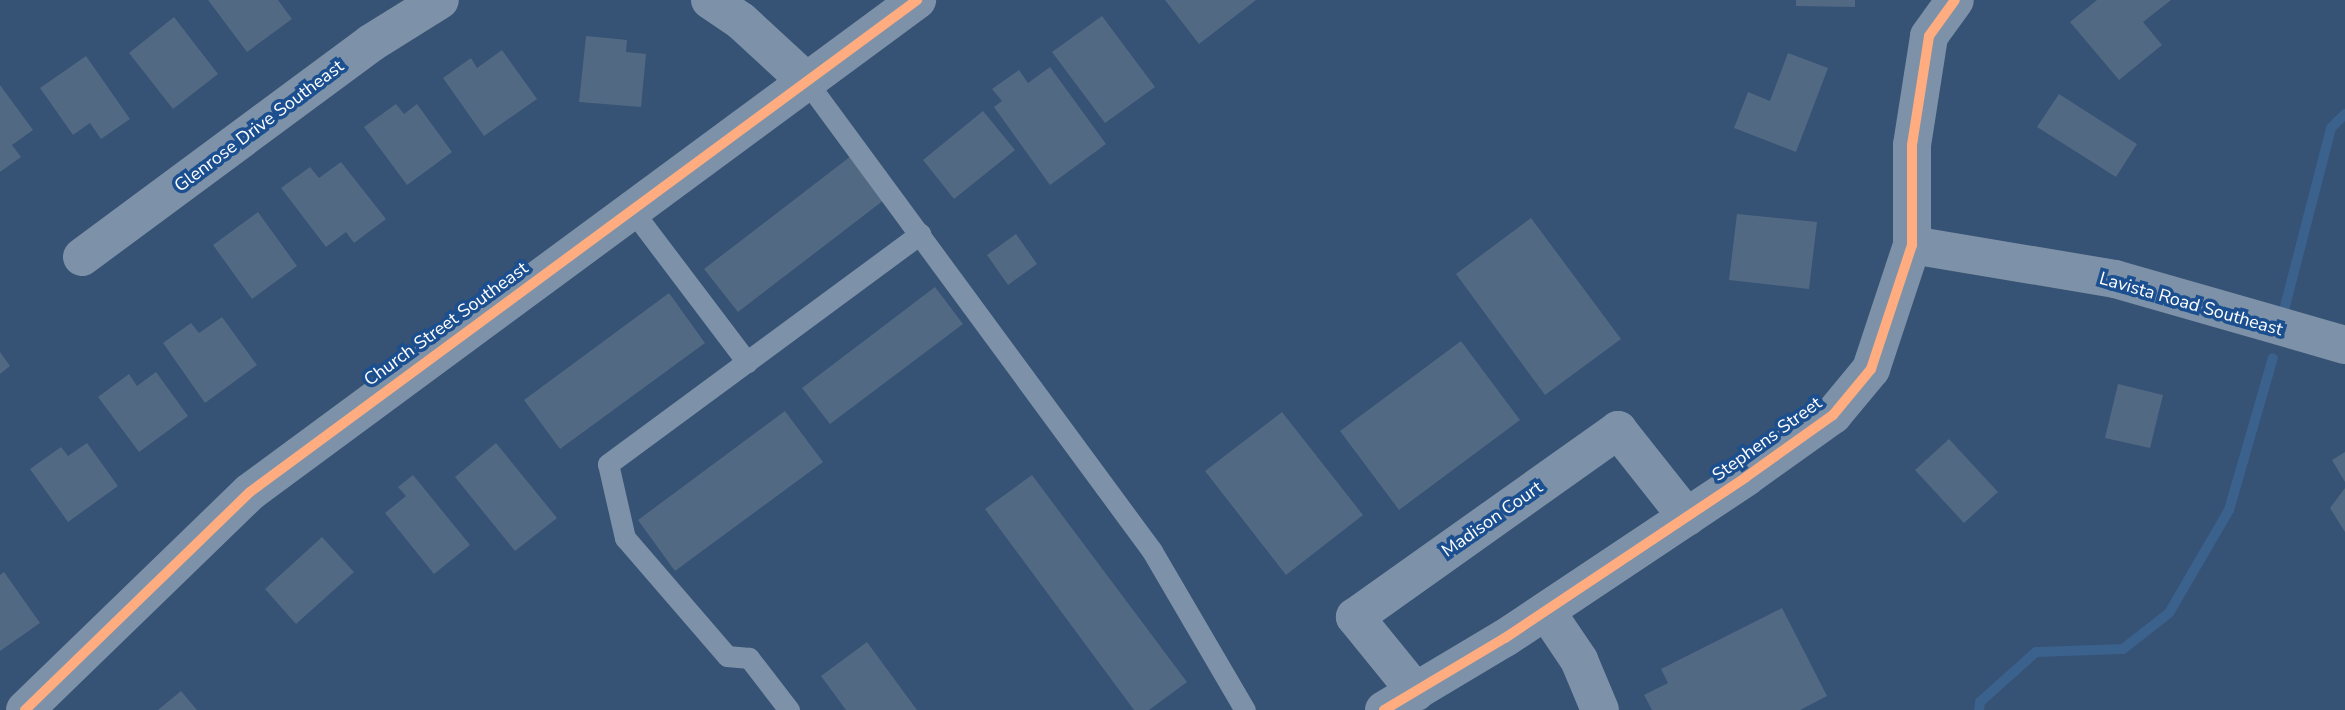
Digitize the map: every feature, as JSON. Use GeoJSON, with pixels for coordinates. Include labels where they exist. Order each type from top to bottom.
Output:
{"type":"FeatureCollection","features":[{"type":"Feature","properties":{"kind":"street","name":"Glenrose Drive Southeast"},"geometry":{"type":"LineString","coordinates":[[82,257],[371,43],[440,0]]}},
{"type":"Feature","properties":{"kind":"street"},"geometry":{"type":"LineString","coordinates":[[710,0],[751,30],[807,82]]}},
{"type":"Feature","properties":{"kind":"street","name":"Church Street Southeast"},"geometry":{"type":"LineString","coordinates":[[42,704],[250,492],[917,0]]}},
{"type":"Feature","properties":{"kind":"street","name":"Stephens Street"},"geometry":{"type":"LineString","coordinates":[[1400,701],[1546,611],[1833,415],[1871,369],[1912,245],[1912,145],[1930,36],[1955,0]]}},
{"type":"Feature","properties":{"kind":"street","name":"Lavista Road Southeast"},"geometry":{"type":"LineString","coordinates":[[1912,245],[2115,279],[2345,345]]}},
{"type":"Feature","properties":{"kind":"street","name":"Madison Court"},"geometry":{"type":"LineString","coordinates":[[1400,701],[1354,617],[1618,430],[1687,517]]}},
{"type":"Feature","properties":{"kind":"street"},"geometry":{"type":"LineString","coordinates":[[1546,611],[1579,660],[1601,710]]}},
{"type":"Feature","properties":{"kind":"lane"},"geometry":{"type":"LineString","coordinates":[[807,82],[1152,551],[1245,710]]}},
{"type":"Feature","properties":{"kind":"lane"},"geometry":{"type":"LineString","coordinates":[[632,210],[747,362]]}},
{"type":"Feature","properties":{"kind":"lane"},"geometry":{"type":"LineString","coordinates":[[789,710],[749,658],[727,656],[625,538],[608,464],[920,234]]}},
{"type":"Feature","properties":{"kind":"building"},"geometry":{"type":"Polygon","coordinates":[[[208,0],[278,0],[292,19],[247,52],[208,0]]]}},
{"type":"Feature","properties":{"kind":"building"},"geometry":{"type":"Polygon","coordinates":[[[1165,0],[1256,0],[1199,44],[1165,0]]]}},
{"type":"Feature","properties":{"kind":"building"},"geometry":{"type":"Polygon","coordinates":[[[1796,0],[1855,0],[1855,7],[1796,6],[1796,0]]]}},
{"type":"Feature","properties":{"kind":"building"},"geometry":{"type":"Polygon","coordinates":[[[2097,0],[2171,0],[2143,22],[2162,45],[2119,80],[2070,22],[2097,0]]]}},
{"type":"Feature","properties":{"kind":"building"},"geometry":{"type":"Polygon","coordinates":[[[1102,16],[1155,87],[1105,123],[1052,52],[1102,16]]]}},
{"type":"Feature","properties":{"kind":"building"},"geometry":{"type":"Polygon","coordinates":[[[174,17],[218,74],[173,109],[129,53],[174,17]]]}},
{"type":"Feature","properties":{"kind":"building"},"geometry":{"type":"Polygon","coordinates":[[[586,36],[627,40],[626,52],[646,54],[641,107],[579,102],[586,36]]]}},
{"type":"Feature","properties":{"kind":"building"},"geometry":{"type":"Polygon","coordinates":[[[502,50],[537,99],[484,136],[443,78],[471,58],[477,68],[502,50]]]}},
{"type":"Feature","properties":{"kind":"building"},"geometry":{"type":"Polygon","coordinates":[[[1788,53],[1828,68],[1796,152],[1734,128],[1748,92],[1770,101],[1788,53]]]}},
{"type":"Feature","properties":{"kind":"building"},"geometry":{"type":"Polygon","coordinates":[[[86,56],[130,119],[101,139],[90,123],[73,135],[40,88],[86,56]]]}},
{"type":"Feature","properties":{"kind":"building"},"geometry":{"type":"Polygon","coordinates":[[[1050,67],[1106,144],[1050,185],[994,107],[1002,101],[992,89],[1019,70],[1028,83],[1050,67]]]}},
{"type":"Feature","properties":{"kind":"building"},"geometry":{"type":"Polygon","coordinates":[[[0,85],[33,130],[12,145],[21,157],[0,172],[0,85]]]}},
{"type":"Feature","properties":{"kind":"building"},"geometry":{"type":"Polygon","coordinates":[[[2059,94],[2137,144],[2116,177],[2037,127],[2059,94]]]}},
{"type":"Feature","properties":{"kind":"building"},"geometry":{"type":"Polygon","coordinates":[[[396,104],[404,114],[417,104],[452,152],[407,185],[364,127],[396,104]]]}},
{"type":"Feature","properties":{"kind":"building"},"geometry":{"type":"Polygon","coordinates":[[[983,111],[1015,150],[954,199],[923,160],[983,111]]]}},
{"type":"Feature","properties":{"kind":"building"},"geometry":{"type":"Polygon","coordinates":[[[851,156],[884,200],[738,312],[704,269],[851,156]]]}},
{"type":"Feature","properties":{"kind":"building"},"geometry":{"type":"Polygon","coordinates":[[[341,162],[386,219],[354,243],[346,232],[326,247],[281,188],[310,167],[319,178],[341,162]]]}},
{"type":"Feature","properties":{"kind":"building"},"geometry":{"type":"Polygon","coordinates":[[[258,212],[297,266],[252,299],[213,245],[258,212]]]}},
{"type":"Feature","properties":{"kind":"building"},"geometry":{"type":"Polygon","coordinates":[[[1737,214],[1817,222],[1809,289],[1729,280],[1737,214]]]}},
{"type":"Feature","properties":{"kind":"building"},"geometry":{"type":"Polygon","coordinates":[[[1531,218],[1621,339],[1545,395],[1456,274],[1531,218]]]}},
{"type":"Feature","properties":{"kind":"building"},"geometry":{"type":"Polygon","coordinates":[[[1016,234],[1037,264],[1008,285],[987,255],[1016,234]]]}},
{"type":"Feature","properties":{"kind":"building"},"geometry":{"type":"Polygon","coordinates":[[[935,287],[963,324],[830,424],[802,388],[935,287]]]}},
{"type":"Feature","properties":{"kind":"building"},"geometry":{"type":"Polygon","coordinates":[[[669,293],[705,343],[560,449],[524,400],[669,293]]]}},
{"type":"Feature","properties":{"kind":"building"},"geometry":{"type":"Polygon","coordinates":[[[222,317],[257,365],[205,403],[163,343],[191,323],[199,333],[222,317]]]}},
{"type":"Feature","properties":{"kind":"building"},"geometry":{"type":"Polygon","coordinates":[[[1461,341],[1520,420],[1399,510],[1340,431],[1461,341]]]}},
{"type":"Feature","properties":{"kind":"building"},"geometry":{"type":"Polygon","coordinates":[[[0,352],[10,366],[0,374],[0,352]]]}},
{"type":"Feature","properties":{"kind":"building"},"geometry":{"type":"Polygon","coordinates":[[[156,372],[188,416],[139,452],[98,397],[129,374],[137,386],[156,372]]]}},
{"type":"Feature","properties":{"kind":"building"},"geometry":{"type":"Polygon","coordinates":[[[2118,384],[2163,395],[2150,448],[2105,438],[2118,384]]]}},
{"type":"Feature","properties":{"kind":"building"},"geometry":{"type":"Polygon","coordinates":[[[785,411],[823,462],[675,571],[638,520],[785,411]]]}},
{"type":"Feature","properties":{"kind":"building"},"geometry":{"type":"Polygon","coordinates":[[[1282,412],[1363,515],[1286,575],[1205,471],[1282,412]]]}},
{"type":"Feature","properties":{"kind":"building"},"geometry":{"type":"Polygon","coordinates":[[[1949,439],[1998,492],[1964,523],[1915,470],[1949,439]]]}},
{"type":"Feature","properties":{"kind":"building"},"geometry":{"type":"Polygon","coordinates":[[[87,443],[118,486],[68,522],[30,469],[61,447],[68,456],[87,443]]]}},
{"type":"Feature","properties":{"kind":"building"},"geometry":{"type":"Polygon","coordinates":[[[496,443],[557,518],[515,551],[455,477],[496,443]]]}},
{"type":"Feature","properties":{"kind":"building"},"geometry":{"type":"Polygon","coordinates":[[[2345,452],[2345,482],[2332,460],[2345,452]]]}},
{"type":"Feature","properties":{"kind":"building"},"geometry":{"type":"Polygon","coordinates":[[[413,475],[470,545],[434,574],[385,513],[406,496],[398,487],[413,475]]]}},
{"type":"Feature","properties":{"kind":"building"},"geometry":{"type":"Polygon","coordinates":[[[1032,475],[1187,682],[1149,710],[1134,710],[985,509],[1032,475]]]}},
{"type":"Feature","properties":{"kind":"building"},"geometry":{"type":"Polygon","coordinates":[[[2345,488],[2345,532],[2330,508],[2345,488]]]}},
{"type":"Feature","properties":{"kind":"building"},"geometry":{"type":"Polygon","coordinates":[[[322,537],[354,572],[296,624],[265,589],[322,537]]]}},
{"type":"Feature","properties":{"kind":"building"},"geometry":{"type":"Polygon","coordinates":[[[4,572],[40,623],[0,651],[0,575],[4,572]]]}},
{"type":"Feature","properties":{"kind":"building"},"geometry":{"type":"Polygon","coordinates":[[[1782,608],[1827,696],[1800,710],[1652,710],[1644,695],[1668,683],[1661,669],[1782,608]]]}},
{"type":"Feature","properties":{"kind":"building"},"geometry":{"type":"Polygon","coordinates":[[[867,642],[917,710],[846,710],[821,676],[867,642]]]}},
{"type":"Feature","properties":{"kind":"building"},"geometry":{"type":"Polygon","coordinates":[[[181,691],[197,710],[158,710],[181,691]]]}},
{"type":"Feature","properties":{"kind":"waterway"},"geometry":{"type":"LineString","coordinates":[[2283,314],[2331,128],[2345,114]]}},
{"type":"Feature","properties":{"kind":"waterway"},"geometry":{"type":"LineString","coordinates":[[1979,710],[1980,702],[2036,652],[2123,649],[2169,613],[2229,510],[2273,358]]}},
{"type":"Feature","properties":{"kind":"cycle path"},"geometry":{"type":"LineString","coordinates":[[25,710],[250,492],[917,0]]}},
{"type":"Feature","properties":{"kind":"cycle path"},"geometry":{"type":"LineString","coordinates":[[1384,710],[1505,638],[1746,477],[1833,415],[1871,369],[1912,245],[1912,145],[1929,36],[1955,0]]}}]}
